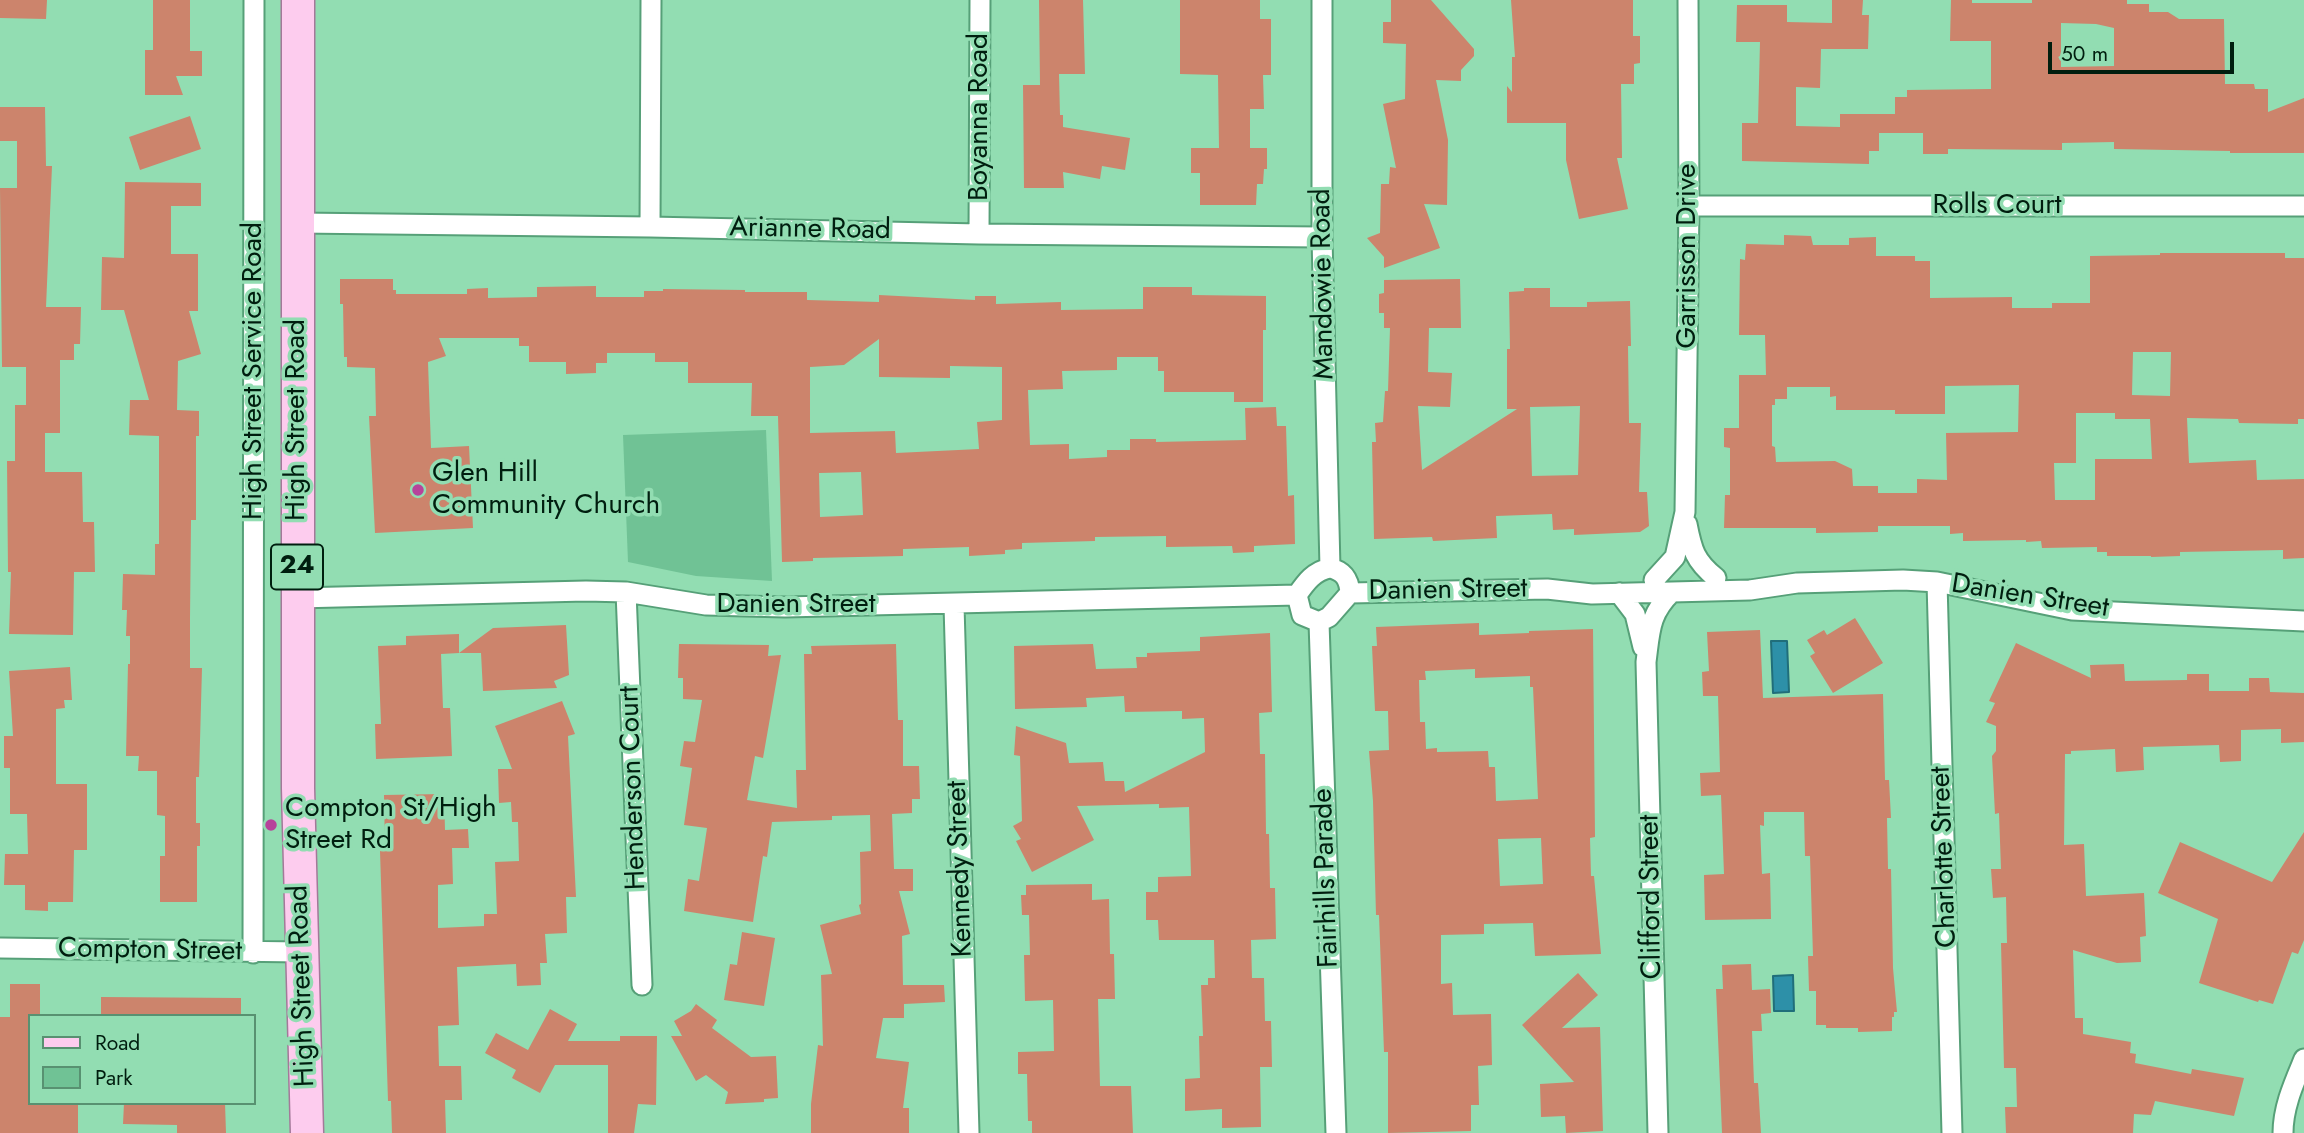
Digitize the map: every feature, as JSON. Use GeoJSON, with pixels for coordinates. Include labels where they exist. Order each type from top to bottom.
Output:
{"type":"FeatureCollection","features":[{"type":"Feature","properties":{"kind":"main road","name":"High Street Road"},"geometry":{"type":"LineString","coordinates":[[299,0],[296,598],[301,952],[307,1133]]}},
{"type":"Feature","properties":{"kind":"street","name":"High Street Service Road"},"geometry":{"type":"LineString","coordinates":[[253,953],[254,0]]}},
{"type":"Feature","properties":{"kind":"street"},"geometry":{"type":"LineString","coordinates":[[650,226],[651,0]]}},
{"type":"Feature","properties":{"kind":"street","name":"Boyanna Road"},"geometry":{"type":"LineString","coordinates":[[979,234],[980,0]]}},
{"type":"Feature","properties":{"kind":"street","name":"Mandowie Road"},"geometry":{"type":"LineString","coordinates":[[1322,0],[1322,237],[1330,568]]}},
{"type":"Feature","properties":{"kind":"street","name":"Garrisson Drive"},"geometry":{"type":"LineString","coordinates":[[1654,580],[1675,557],[1685,512],[1689,206],[1688,0]]}},
{"type":"Feature","properties":{"kind":"street","name":"Rolls Court"},"geometry":{"type":"LineString","coordinates":[[1689,206],[2304,206]]}},
{"type":"Feature","properties":{"kind":"street","name":"Arianne Road"},"geometry":{"type":"LineString","coordinates":[[298,223],[1322,237]]}},
{"type":"Feature","properties":{"kind":"street","name":"Garrisson Drive"},"geometry":{"type":"LineString","coordinates":[[1685,512],[1693,553],[1701,565],[1717,578]]}},
{"type":"Feature","properties":{"kind":"street"},"geometry":{"type":"LineString","coordinates":[[1330,568],[1346,576],[1350,593],[1329,617],[1319,622],[1302,615],[1297,595],[1310,578],[1321,570],[1330,568]]}},
{"type":"Feature","properties":{"kind":"street","name":"Danien Street"},"geometry":{"type":"LineString","coordinates":[[1547,589],[1574,583],[1717,578],[1751,578],[1797,583]]}},
{"type":"Feature","properties":{"kind":"street","name":"Danien Street"},"geometry":{"type":"LineString","coordinates":[[1350,593],[1547,589],[1573,593],[1672,592],[1750,590],[1797,583],[1903,580],[1937,582],[2072,610],[2304,621]]}},
{"type":"Feature","properties":{"kind":"street","name":"Charlotte Street"},"geometry":{"type":"LineString","coordinates":[[1937,582],[1952,1133]]}},
{"type":"Feature","properties":{"kind":"street","name":"Danien Street"},"geometry":{"type":"LineString","coordinates":[[296,598],[586,591],[626,592],[706,605],[785,607],[1297,595]]}},
{"type":"Feature","properties":{"kind":"street","name":"Henderson Court"},"geometry":{"type":"LineString","coordinates":[[626,592],[642,985]]}},
{"type":"Feature","properties":{"kind":"street","name":"Clifford Street"},"geometry":{"type":"LineString","coordinates":[[1658,1133],[1646,662],[1652,618],[1672,592]]}},
{"type":"Feature","properties":{"kind":"street","name":"Clifford Street"},"geometry":{"type":"LineString","coordinates":[[1619,593],[1636,617],[1646,662]]}},
{"type":"Feature","properties":{"kind":"street","name":"Kennedy Street"},"geometry":{"type":"LineString","coordinates":[[954,605],[969,1133]]}},
{"type":"Feature","properties":{"kind":"street","name":"Fairhills Parade"},"geometry":{"type":"LineString","coordinates":[[1319,622],[1336,1133]]}},
{"type":"Feature","properties":{"kind":"street","name":"Compton Street"},"geometry":{"type":"LineString","coordinates":[[0,948],[301,952]]}},
{"type":"Feature","properties":{"kind":"street"},"geometry":{"type":"LineString","coordinates":[[2283,1133],[2291,1090],[2304,1059]]}},
{"type":"Feature","properties":{"kind":"green space"},"geometry":{"type":"Polygon","coordinates":[[[766,430],[772,581],[696,576],[628,562],[623,435],[766,430]]]}},
{"type":"Feature","properties":{"kind":"water"},"geometry":{"type":"Polygon","coordinates":[[[1771,641],[1787,641],[1789,692],[1773,693],[1771,641]]]}},
{"type":"Feature","properties":{"kind":"water"},"geometry":{"type":"Polygon","coordinates":[[[1793,975],[1794,1011],[1774,1011],[1773,976],[1793,975]]]}},
{"type":"Feature","properties":{"kind":"building"},"geometry":{"type":"Polygon","coordinates":[[[0,0],[47,0],[46,19],[0,18],[0,0]]]}},
{"type":"Feature","properties":{"kind":"building"},"geometry":{"type":"Polygon","coordinates":[[[153,0],[190,0],[190,51],[202,51],[202,76],[176,76],[183,95],[145,95],[145,50],[153,50],[153,0]]]}},
{"type":"Feature","properties":{"kind":"building"},"geometry":{"type":"Polygon","coordinates":[[[1039,0],[1083,0],[1085,74],[1059,74],[1060,115],[1063,115],[1063,127],[1130,138],[1125,170],[1102,166],[1100,179],[1063,172],[1064,188],[1024,188],[1023,85],[1040,85],[1039,0]]]}},
{"type":"Feature","properties":{"kind":"building"},"geometry":{"type":"Polygon","coordinates":[[[1180,0],[1260,0],[1260,19],[1271,19],[1271,75],[1263,75],[1264,109],[1250,109],[1250,148],[1267,148],[1267,169],[1264,169],[1263,184],[1257,184],[1256,205],[1200,205],[1200,173],[1191,173],[1191,148],[1219,148],[1218,75],[1180,74],[1180,0]]]}},
{"type":"Feature","properties":{"kind":"building"},"geometry":{"type":"Polygon","coordinates":[[[1391,0],[1431,0],[1474,49],[1474,56],[1461,70],[1461,81],[1436,80],[1448,140],[1447,205],[1424,204],[1440,248],[1384,268],[1384,257],[1367,238],[1380,233],[1381,184],[1389,184],[1390,167],[1396,168],[1383,104],[1405,99],[1406,44],[1383,43],[1383,22],[1391,22],[1391,0]]]}},
{"type":"Feature","properties":{"kind":"building"},"geometry":{"type":"Polygon","coordinates":[[[1511,0],[1633,0],[1633,36],[1640,36],[1640,63],[1634,64],[1634,84],[1621,84],[1622,158],[1617,158],[1628,209],[1579,219],[1566,160],[1566,123],[1507,123],[1507,86],[1512,92],[1512,57],[1515,57],[1511,0]]]}},
{"type":"Feature","properties":{"kind":"building"},"geometry":{"type":"Polygon","coordinates":[[[1832,0],[1863,0],[1862,15],[1869,15],[1868,49],[1821,49],[1820,88],[1796,87],[1796,126],[1840,127],[1840,114],[1895,114],[1895,97],[1907,97],[1907,90],[1991,89],[1991,41],[1950,41],[1951,0],[1972,0],[1972,3],[2032,3],[2032,0],[2127,0],[2127,4],[2149,4],[2149,12],[2168,12],[2179,19],[2224,19],[2225,84],[2254,84],[2255,89],[2268,89],[2268,112],[2304,98],[2304,153],[2114,149],[2114,142],[2062,143],[2062,150],[1948,149],[1948,154],[1923,154],[1923,133],[1879,133],[1879,151],[1869,151],[1869,164],[1742,161],[1742,123],[1758,123],[1760,42],[1736,42],[1737,5],[1787,5],[1787,22],[1832,23],[1832,0]],[[2061,23],[2061,67],[2114,66],[2114,28],[2096,24],[2061,23]]]}},
{"type":"Feature","properties":{"kind":"building"},"geometry":{"type":"Polygon","coordinates":[[[0,107],[45,107],[46,166],[52,166],[46,307],[81,307],[80,344],[74,344],[74,360],[60,360],[60,433],[45,433],[45,472],[82,472],[83,522],[94,522],[95,572],[74,572],[73,635],[9,634],[11,572],[8,572],[7,461],[15,461],[15,405],[26,405],[26,367],[2,367],[0,188],[17,188],[17,141],[0,141],[0,107]]]}},
{"type":"Feature","properties":{"kind":"building"},"geometry":{"type":"Polygon","coordinates":[[[190,116],[201,149],[140,170],[129,137],[190,116]]]}},
{"type":"Feature","properties":{"kind":"building"},"geometry":{"type":"Polygon","coordinates":[[[125,182],[201,183],[201,206],[171,206],[171,254],[198,254],[198,311],[189,311],[201,354],[178,361],[177,410],[199,411],[199,436],[196,436],[196,520],[191,520],[190,617],[190,668],[202,668],[199,777],[196,777],[196,823],[200,823],[200,846],[197,846],[197,902],[160,902],[160,856],[165,856],[165,816],[157,815],[157,771],[138,771],[139,756],[126,756],[130,636],[126,636],[127,610],[122,610],[123,574],[155,575],[155,544],[159,544],[159,436],[129,435],[130,400],[149,400],[124,310],[101,310],[102,257],[124,258],[125,182]]]}},
{"type":"Feature","properties":{"kind":"building"},"geometry":{"type":"Polygon","coordinates":[[[1784,235],[1811,236],[1813,245],[1849,245],[1849,238],[1876,237],[1876,256],[1915,256],[1915,261],[1930,261],[1930,298],[2012,297],[2012,308],[2052,308],[2052,303],[2090,303],[2090,256],[2285,253],[2285,258],[2304,258],[2304,419],[2298,419],[2298,424],[2239,423],[2238,419],[2187,418],[2189,463],[2256,460],[2257,480],[2304,479],[2304,558],[2283,559],[2283,550],[2180,552],[2180,556],[2151,557],[2107,556],[2107,552],[2097,552],[2097,547],[2042,548],[2041,541],[1963,541],[1963,533],[1950,534],[1950,526],[1878,526],[1878,532],[1816,533],[1816,528],[1724,528],[1725,495],[1730,495],[1730,448],[1724,447],[1724,428],[1739,428],[1739,375],[1766,375],[1765,335],[1739,335],[1740,259],[1745,260],[1746,244],[1784,245],[1784,235]],[[2133,352],[2132,395],[2170,396],[2171,352],[2133,352]],[[2019,385],[1945,386],[1945,414],[1895,414],[1895,410],[1836,410],[1836,396],[1830,397],[1830,387],[1787,387],[1787,399],[1775,399],[1775,405],[1772,405],[1772,446],[1775,447],[1776,462],[1835,461],[1852,469],[1853,486],[1878,486],[1878,493],[1917,493],[1917,479],[1947,480],[1946,433],[2018,432],[2019,385]],[[2076,413],[2076,463],[2054,463],[2055,500],[2095,500],[2095,459],[2152,459],[2150,419],[2115,419],[2115,413],[2076,413]]]}},
{"type":"Feature","properties":{"kind":"building"},"geometry":{"type":"Polygon","coordinates":[[[340,279],[393,279],[393,290],[396,290],[396,294],[467,294],[467,289],[488,288],[488,298],[537,297],[537,287],[596,286],[596,297],[644,297],[644,291],[663,289],[807,292],[807,300],[879,302],[879,295],[975,300],[975,296],[996,296],[996,304],[1061,302],[1061,310],[1143,309],[1143,287],[1192,287],[1192,295],[1266,296],[1263,402],[1234,402],[1234,392],[1164,392],[1164,371],[1158,371],[1158,357],[1117,357],[1117,370],[1062,371],[1063,389],[1028,390],[1030,445],[1069,444],[1069,459],[1107,457],[1107,450],[1130,450],[1130,439],[1156,439],[1156,442],[1246,440],[1245,408],[1276,407],[1277,426],[1286,426],[1288,496],[1294,495],[1295,544],[1254,546],[1254,552],[1233,553],[1232,546],[1166,547],[1166,536],[1095,537],[1095,541],[1022,543],[1022,549],[1005,550],[1005,554],[969,556],[969,547],[903,549],[903,556],[813,558],[813,561],[782,562],[778,416],[751,416],[752,383],[688,383],[688,362],[655,362],[655,353],[607,353],[607,363],[596,363],[596,373],[566,374],[566,362],[529,362],[529,346],[519,346],[519,338],[439,338],[446,356],[428,362],[431,448],[469,446],[473,528],[375,533],[369,416],[376,416],[375,368],[347,367],[347,357],[344,357],[343,304],[340,304],[340,279]],[[879,339],[844,365],[810,367],[810,433],[895,431],[896,453],[979,449],[977,422],[1002,420],[1002,367],[950,366],[950,378],[879,377],[879,339]],[[861,472],[819,473],[820,517],[863,515],[861,472]]]}},
{"type":"Feature","properties":{"kind":"building"},"geometry":{"type":"Polygon","coordinates":[[[1460,279],[1461,328],[1429,328],[1428,372],[1452,373],[1450,407],[1418,406],[1422,470],[1517,409],[1507,409],[1509,292],[1524,291],[1524,288],[1550,288],[1550,307],[1587,307],[1587,302],[1630,301],[1629,423],[1641,423],[1639,492],[1647,492],[1649,526],[1640,532],[1574,535],[1574,529],[1553,530],[1552,514],[1496,516],[1497,538],[1433,541],[1432,537],[1374,539],[1372,442],[1376,442],[1375,423],[1383,422],[1385,391],[1388,391],[1390,328],[1384,328],[1384,313],[1379,313],[1379,294],[1384,293],[1384,280],[1460,279]],[[1580,406],[1530,407],[1532,476],[1578,475],[1580,406]]]}},
{"type":"Feature","properties":{"kind":"building"},"geometry":{"type":"Polygon","coordinates":[[[1855,618],[1883,663],[1833,693],[1810,656],[1815,653],[1807,640],[1824,630],[1827,635],[1855,618]]]}},
{"type":"Feature","properties":{"kind":"building"},"geometry":{"type":"Polygon","coordinates":[[[1479,623],[1479,635],[1593,629],[1595,837],[1590,838],[1591,876],[1594,876],[1601,954],[1535,956],[1533,923],[1484,924],[1484,934],[1441,935],[1441,984],[1452,983],[1453,1015],[1491,1014],[1492,1065],[1478,1066],[1479,1105],[1471,1105],[1471,1131],[1388,1133],[1388,1052],[1384,1052],[1369,751],[1389,750],[1388,711],[1375,711],[1372,646],[1377,646],[1376,627],[1479,623]],[[1475,669],[1425,671],[1426,680],[1419,680],[1420,722],[1425,722],[1426,749],[1437,748],[1437,752],[1488,751],[1489,767],[1495,767],[1496,801],[1538,799],[1533,687],[1530,687],[1530,676],[1475,678],[1475,669]],[[1541,838],[1498,839],[1500,886],[1543,884],[1541,838]]]}},
{"type":"Feature","properties":{"kind":"building"},"geometry":{"type":"Polygon","coordinates":[[[566,625],[569,675],[554,681],[557,688],[483,691],[481,653],[459,653],[493,628],[566,625]]]}},
{"type":"Feature","properties":{"kind":"building"},"geometry":{"type":"Polygon","coordinates":[[[1760,630],[1763,698],[1883,694],[1885,780],[1889,780],[1891,818],[1887,818],[1888,869],[1891,869],[1893,968],[1897,1012],[1894,1012],[1892,1017],[1892,1031],[1858,1032],[1858,1028],[1826,1028],[1826,1025],[1816,1025],[1816,991],[1809,991],[1808,956],[1813,956],[1810,856],[1805,856],[1804,812],[1764,812],[1764,826],[1760,825],[1762,874],[1770,873],[1771,919],[1705,920],[1704,875],[1724,874],[1721,795],[1701,796],[1700,773],[1720,772],[1718,696],[1703,696],[1702,672],[1709,671],[1707,632],[1760,630]]]}},
{"type":"Feature","properties":{"kind":"building"},"geometry":{"type":"Polygon","coordinates":[[[1270,633],[1272,712],[1259,713],[1260,754],[1265,754],[1266,834],[1269,834],[1270,888],[1275,888],[1276,939],[1251,940],[1252,978],[1264,978],[1265,1021],[1271,1021],[1272,1067],[1260,1067],[1261,1127],[1222,1128],[1222,1109],[1185,1111],[1185,1079],[1200,1078],[1199,1036],[1203,1036],[1201,985],[1208,985],[1208,978],[1215,978],[1214,940],[1159,940],[1158,920],[1146,920],[1146,892],[1158,892],[1158,877],[1191,876],[1189,807],[1159,808],[1159,804],[1077,806],[1094,840],[1032,872],[1016,841],[1021,839],[1013,826],[1022,821],[1020,756],[1014,755],[1016,726],[1066,743],[1069,763],[1103,762],[1105,781],[1124,781],[1125,792],[1205,752],[1204,718],[1182,719],[1182,711],[1125,712],[1124,696],[1086,698],[1087,707],[1015,709],[1014,646],[1093,644],[1096,669],[1137,668],[1136,657],[1147,657],[1147,653],[1200,651],[1200,637],[1270,633]]]}},
{"type":"Feature","properties":{"kind":"building"},"geometry":{"type":"Polygon","coordinates":[[[459,634],[459,653],[441,654],[443,708],[450,708],[452,756],[376,759],[375,724],[381,724],[378,646],[406,645],[406,636],[459,634]]]}},
{"type":"Feature","properties":{"kind":"building"},"geometry":{"type":"Polygon","coordinates":[[[2016,643],[2091,678],[2090,665],[2124,664],[2125,681],[2187,680],[2187,674],[2209,674],[2209,691],[2249,691],[2249,678],[2269,678],[2270,692],[2304,693],[2304,742],[2281,743],[2281,729],[2241,730],[2241,761],[2220,762],[2219,745],[2143,747],[2144,770],[2116,772],[2115,749],[2071,751],[2071,754],[2065,754],[2064,845],[2084,844],[2086,896],[2144,893],[2146,936],[2140,937],[2141,962],[2117,963],[2073,950],[2075,1018],[2083,1018],[2083,1034],[2131,1042],[2130,1053],[2136,1054],[2135,1063],[2191,1074],[2192,1069],[2244,1078],[2234,1116],[2155,1101],[2151,1115],[2134,1114],[2133,1133],[2006,1133],[2005,1107],[2017,1107],[2016,1068],[2004,1068],[2001,943],[2007,943],[2006,897],[1993,898],[1991,869],[2001,869],[1999,813],[1995,814],[1992,756],[1996,751],[1996,726],[1986,722],[1995,703],[1989,701],[2016,643]]]}},
{"type":"Feature","properties":{"kind":"building"},"geometry":{"type":"Polygon","coordinates":[[[679,644],[769,645],[768,656],[781,655],[763,758],[755,756],[747,800],[797,808],[796,770],[806,770],[804,654],[812,654],[811,646],[896,644],[898,720],[903,720],[903,766],[919,766],[920,799],[912,799],[912,813],[892,814],[894,869],[913,869],[913,891],[899,891],[910,934],[902,936],[903,985],[944,985],[945,1002],[904,1004],[904,1018],[883,1018],[876,1058],[909,1062],[903,1108],[909,1108],[909,1133],[811,1133],[811,1104],[818,1045],[823,1046],[821,975],[832,974],[820,925],[861,914],[860,852],[871,851],[870,815],[832,816],[832,820],[772,822],[767,857],[763,856],[753,922],[684,911],[688,879],[699,881],[707,828],[684,825],[692,768],[680,766],[684,741],[695,742],[702,700],[683,699],[683,678],[678,678],[679,644]]]}},
{"type":"Feature","properties":{"kind":"building"},"geometry":{"type":"Polygon","coordinates":[[[70,667],[72,700],[64,700],[65,708],[56,709],[56,784],[87,784],[87,850],[74,850],[73,902],[48,902],[48,911],[25,910],[25,885],[4,885],[5,854],[28,854],[27,814],[10,814],[10,768],[4,768],[4,736],[13,736],[9,671],[70,667]]]}},
{"type":"Feature","properties":{"kind":"building"},"geometry":{"type":"Polygon","coordinates":[[[562,701],[575,734],[568,736],[576,897],[566,897],[567,933],[545,934],[547,963],[540,963],[541,985],[517,986],[516,964],[457,967],[459,1025],[438,1026],[439,1066],[461,1066],[462,1100],[445,1100],[446,1133],[392,1133],[391,1101],[388,1101],[380,851],[385,851],[384,795],[444,794],[445,830],[468,829],[469,848],[452,848],[453,884],[438,885],[438,928],[484,926],[484,914],[497,914],[495,862],[519,861],[518,822],[512,822],[511,802],[499,803],[498,769],[512,769],[495,726],[562,701]]]}},
{"type":"Feature","properties":{"kind":"building"},"geometry":{"type":"Polygon","coordinates":[[[2304,832],[2304,940],[2298,954],[2292,952],[2273,1004],[2259,1000],[2258,1002],[2199,983],[2218,919],[2158,893],[2180,842],[2272,882],[2304,832]]]}},
{"type":"Feature","properties":{"kind":"building"},"geometry":{"type":"Polygon","coordinates":[[[1092,884],[1092,900],[1109,899],[1110,954],[1114,954],[1115,999],[1098,999],[1100,1086],[1131,1086],[1133,1133],[1032,1133],[1032,1121],[1028,1121],[1027,1074],[1018,1074],[1018,1052],[1054,1051],[1053,1000],[1025,1001],[1024,955],[1030,955],[1029,915],[1022,915],[1021,895],[1026,895],[1026,885],[1092,884]]]}},
{"type":"Feature","properties":{"kind":"building"},"geometry":{"type":"Polygon","coordinates":[[[742,932],[775,938],[764,1006],[724,1000],[730,964],[737,965],[742,932]]]}},
{"type":"Feature","properties":{"kind":"building"},"geometry":{"type":"Polygon","coordinates":[[[1751,964],[1752,990],[1770,989],[1771,1013],[1761,1014],[1762,1031],[1752,1031],[1754,1083],[1758,1083],[1761,1133],[1722,1133],[1716,989],[1723,989],[1722,965],[1751,964]]]}},
{"type":"Feature","properties":{"kind":"building"},"geometry":{"type":"Polygon","coordinates":[[[1578,973],[1598,995],[1562,1028],[1600,1027],[1603,1131],[1566,1133],[1565,1116],[1541,1117],[1540,1084],[1574,1082],[1522,1025],[1578,973]]]}},
{"type":"Feature","properties":{"kind":"building"},"geometry":{"type":"Polygon","coordinates":[[[10,984],[40,984],[40,1014],[28,1014],[28,1105],[78,1105],[78,1133],[0,1133],[0,1017],[10,1017],[10,984]]]}},
{"type":"Feature","properties":{"kind":"building"},"geometry":{"type":"Polygon","coordinates":[[[101,997],[241,998],[241,1014],[101,1014],[101,997]]]}},
{"type":"Feature","properties":{"kind":"building"},"geometry":{"type":"Polygon","coordinates":[[[696,1004],[717,1020],[712,1028],[751,1057],[776,1056],[778,1098],[764,1099],[764,1102],[725,1104],[728,1092],[706,1075],[696,1081],[671,1036],[682,1036],[674,1021],[691,1011],[696,1004]]]}},
{"type":"Feature","properties":{"kind":"building"},"geometry":{"type":"Polygon","coordinates":[[[550,1009],[577,1024],[568,1041],[620,1041],[620,1036],[657,1036],[656,1105],[638,1104],[634,1133],[608,1133],[608,1065],[555,1065],[540,1093],[512,1078],[516,1070],[485,1053],[496,1033],[528,1050],[550,1009]]]}},
{"type":"Feature","properties":{"kind":"building"},"geometry":{"type":"Polygon","coordinates":[[[124,1105],[225,1105],[226,1133],[177,1133],[177,1125],[123,1124],[124,1105]]]}},
{"type":"Feature","properties":{"kind":"place","name":"Glen Hill Community Church"},"geometry":{"type":"Point","coordinates":[418,490]}},
{"type":"Feature","properties":{"kind":"place","name":"Compton St/High Street Rd"},"geometry":{"type":"Point","coordinates":[271,825]}}]}
